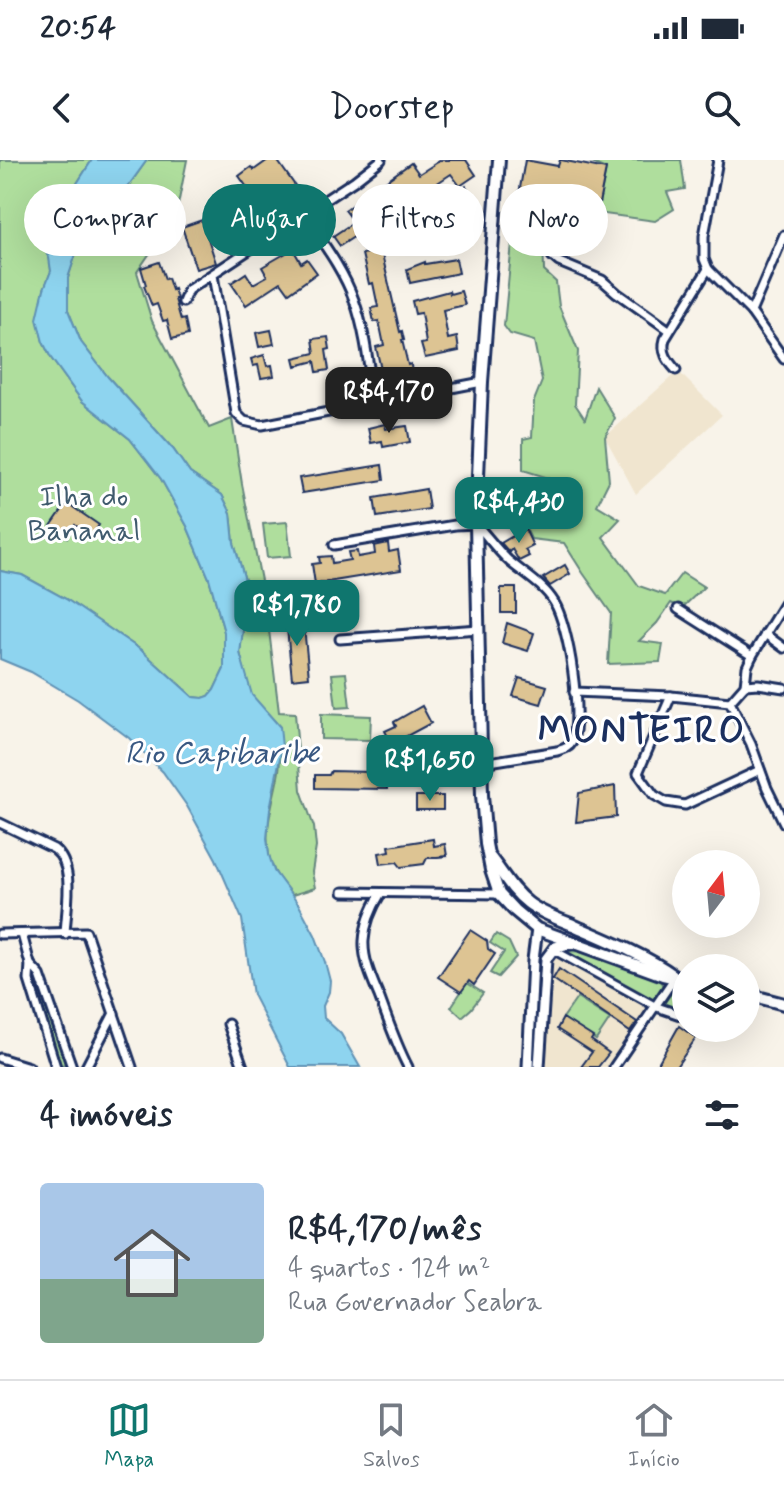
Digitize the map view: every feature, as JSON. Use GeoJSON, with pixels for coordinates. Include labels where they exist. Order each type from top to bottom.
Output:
{"type":"FeatureCollection","features":[{"type":"Feature","properties":{"kind":"main road"},"geometry":{"type":"LineString","coordinates":[[499,160],[482,382],[476,524],[482,795],[488,854],[499,894],[537,929],[672,976]]}},
{"type":"Feature","properties":{"kind":"main road"},"geometry":{"type":"LineString","coordinates":[[488,854],[507,882],[530,905],[672,973]]}},
{"type":"Feature","properties":{"kind":"main road"},"geometry":{"type":"LineString","coordinates":[[537,929],[548,928],[605,939]]}},
{"type":"Feature","properties":{"kind":"main road"},"geometry":{"type":"LineString","coordinates":[[760,998],[784,1004]]}},
{"type":"Feature","properties":{"kind":"street"},"geometry":{"type":"LineString","coordinates":[[336,193],[381,160]]}},
{"type":"Feature","properties":{"kind":"street"},"geometry":{"type":"LineString","coordinates":[[718,160],[704,236],[704,259],[708,269],[751,312],[784,359]]}},
{"type":"Feature","properties":{"kind":"street"},"geometry":{"type":"LineString","coordinates":[[751,312],[784,235]]}},
{"type":"Feature","properties":{"kind":"street"},"geometry":{"type":"LineString","coordinates":[[183,302],[188,290],[242,256]]}},
{"type":"Feature","properties":{"kind":"street"},"geometry":{"type":"LineString","coordinates":[[330,256],[355,300],[374,404]]}},
{"type":"Feature","properties":{"kind":"street"},"geometry":{"type":"LineString","coordinates":[[552,256],[602,280],[669,330]]}},
{"type":"Feature","properties":{"kind":"street"},"geometry":{"type":"LineString","coordinates":[[676,370],[663,346],[669,330],[708,269]]}},
{"type":"Feature","properties":{"kind":"street"},"geometry":{"type":"LineString","coordinates":[[213,275],[236,413],[244,421],[262,425],[482,382]]}},
{"type":"Feature","properties":{"kind":"street"},"geometry":{"type":"LineString","coordinates":[[334,545],[476,524],[507,559],[553,600],[568,646],[574,692],[571,745],[557,751],[483,763]]}},
{"type":"Feature","properties":{"kind":"street"},"geometry":{"type":"LineString","coordinates":[[730,702],[745,685],[752,656],[784,604]]}},
{"type":"Feature","properties":{"kind":"street"},"geometry":{"type":"LineString","coordinates":[[678,609],[752,656]]}},
{"type":"Feature","properties":{"kind":"street"},"geometry":{"type":"LineString","coordinates":[[340,639],[479,629]]}},
{"type":"Feature","properties":{"kind":"street"},"geometry":{"type":"LineString","coordinates":[[765,634],[784,648]]}},
{"type":"Feature","properties":{"kind":"street"},"geometry":{"type":"LineString","coordinates":[[745,685],[784,688]]}},
{"type":"Feature","properties":{"kind":"street"},"geometry":{"type":"LineString","coordinates":[[574,692],[730,702]]}},
{"type":"Feature","properties":{"kind":"street"},"geometry":{"type":"LineString","coordinates":[[671,696],[638,773],[654,795],[666,802],[685,805],[760,770]]}},
{"type":"Feature","properties":{"kind":"street"},"geometry":{"type":"LineString","coordinates":[[730,702],[784,823]]}},
{"type":"Feature","properties":{"kind":"street"},"geometry":{"type":"LineString","coordinates":[[0,823],[61,855],[67,875],[65,934]]}},
{"type":"Feature","properties":{"kind":"street"},"geometry":{"type":"LineString","coordinates":[[343,892],[499,894]]}},
{"type":"Feature","properties":{"kind":"street"},"geometry":{"type":"LineString","coordinates":[[381,893],[369,913],[364,940],[367,962],[396,1044],[408,1067]]}},
{"type":"Feature","properties":{"kind":"street"},"geometry":{"type":"LineString","coordinates":[[528,1067],[537,929]]}},
{"type":"Feature","properties":{"kind":"street"},"geometry":{"type":"LineString","coordinates":[[0,934],[86,932],[132,1067]]}},
{"type":"Feature","properties":{"kind":"street"},"geometry":{"type":"LineString","coordinates":[[22,934],[30,964],[29,980],[56,1067]]}},
{"type":"Feature","properties":{"kind":"street"},"geometry":{"type":"LineString","coordinates":[[539,1067],[544,964],[552,949],[575,943]]}},
{"type":"Feature","properties":{"kind":"street"},"geometry":{"type":"LineString","coordinates":[[552,949],[657,1007],[672,1012]]}},
{"type":"Feature","properties":{"kind":"street"},"geometry":{"type":"LineString","coordinates":[[30,964],[40,975],[72,1067]]}},
{"type":"Feature","properties":{"kind":"street"},"geometry":{"type":"LineString","coordinates":[[614,1067],[672,989]]}},
{"type":"Feature","properties":{"kind":"street"},"geometry":{"type":"LineString","coordinates":[[86,1067],[114,1013]]}},
{"type":"Feature","properties":{"kind":"street"},"geometry":{"type":"LineString","coordinates":[[228,1024],[243,1067]]}},
{"type":"Feature","properties":{"kind":"street"},"geometry":{"type":"LineString","coordinates":[[1,1061],[29,1067]]}},
{"type":"Feature","properties":{"kind":"shaded area"},"geometry":{"type":"Polygon","coordinates":[[[678,371],[722,415],[636,494],[605,437],[678,371]]]}},
{"type":"Feature","properties":{"kind":"shaded area"},"geometry":{"type":"Polygon","coordinates":[[[559,955],[654,1007],[613,1067],[544,1067],[548,966],[559,955]]]}},
{"type":"Feature","properties":{"kind":"green space","name":"Ilha do Bananal"},"geometry":{"type":"Polygon","coordinates":[[[0,160],[92,160],[77,184],[24,184],[24,256],[50,258],[51,271],[38,320],[43,342],[82,401],[130,439],[161,479],[187,526],[209,578],[224,632],[224,669],[214,690],[203,698],[193,697],[141,650],[66,599],[22,575],[0,571],[0,160]]]}},
{"type":"Feature","properties":{"kind":"green space"},"geometry":{"type":"Polygon","coordinates":[[[147,160],[187,160],[182,184],[130,184],[147,160]]]}},
{"type":"Feature","properties":{"kind":"green space"},"geometry":{"type":"Polygon","coordinates":[[[586,160],[681,160],[685,189],[667,192],[674,209],[655,221],[608,215],[608,184],[603,184],[606,169],[586,160]]]}},
{"type":"Feature","properties":{"kind":"green space"},"geometry":{"type":"Polygon","coordinates":[[[75,256],[148,256],[137,272],[152,321],[209,428],[232,419],[266,606],[279,712],[295,713],[301,790],[314,827],[316,847],[312,872],[315,888],[292,895],[276,873],[270,858],[268,833],[280,766],[280,727],[252,696],[240,652],[247,587],[234,543],[231,513],[222,495],[190,473],[81,342],[68,310],[68,278],[75,256]]]}},
{"type":"Feature","properties":{"kind":"green space"},"geometry":{"type":"Polygon","coordinates":[[[511,256],[544,256],[544,271],[556,282],[559,306],[578,351],[575,404],[585,419],[596,387],[615,418],[605,437],[609,481],[597,505],[620,519],[603,537],[639,586],[665,595],[682,573],[704,587],[682,608],[671,603],[639,641],[663,644],[660,662],[608,664],[611,613],[564,543],[531,539],[522,521],[556,500],[549,478],[523,470],[523,439],[532,437],[534,401],[542,381],[534,341],[510,334],[504,326],[511,256]]]}},
{"type":"Feature","properties":{"kind":"green space"},"geometry":{"type":"Polygon","coordinates":[[[287,522],[291,556],[267,558],[263,524],[287,522]]]}},
{"type":"Feature","properties":{"kind":"green space"},"geometry":{"type":"Polygon","coordinates":[[[346,673],[350,707],[336,708],[332,674],[346,673]]]}},
{"type":"Feature","properties":{"kind":"green space"},"geometry":{"type":"Polygon","coordinates":[[[321,714],[371,716],[370,740],[321,739],[321,714]]]}},
{"type":"Feature","properties":{"kind":"green space"},"geometry":{"type":"Polygon","coordinates":[[[496,934],[509,942],[516,957],[498,977],[490,973],[504,952],[490,943],[496,934]]]}},
{"type":"Feature","properties":{"kind":"green space"},"geometry":{"type":"Polygon","coordinates":[[[587,952],[659,978],[663,986],[655,1001],[649,1002],[560,954],[587,952]]]}},
{"type":"Feature","properties":{"kind":"green space"},"geometry":{"type":"Polygon","coordinates":[[[36,975],[65,1064],[59,1066],[32,977],[36,975]]]}},
{"type":"Feature","properties":{"kind":"green space"},"geometry":{"type":"Polygon","coordinates":[[[467,983],[483,993],[462,1017],[451,1007],[467,983]]]}},
{"type":"Feature","properties":{"kind":"green space"},"geometry":{"type":"Polygon","coordinates":[[[672,992],[672,1009],[663,1005],[672,992]]]}},
{"type":"Feature","properties":{"kind":"green space"},"geometry":{"type":"Polygon","coordinates":[[[577,998],[610,1019],[596,1040],[563,1018],[577,998]]]}},
{"type":"Feature","properties":{"kind":"water","name":"Rio Capibaribe"},"geometry":{"type":"Polygon","coordinates":[[[92,160],[147,160],[130,184],[77,184],[92,160]]]}},
{"type":"Feature","properties":{"kind":"water","name":"Rio Capibaribe"},"geometry":{"type":"Polygon","coordinates":[[[75,256],[68,278],[68,310],[81,342],[190,473],[222,495],[231,513],[234,543],[247,587],[240,653],[252,695],[280,727],[282,747],[270,809],[269,855],[274,871],[299,905],[315,935],[325,962],[330,981],[323,1006],[324,1018],[341,1034],[360,1067],[290,1067],[253,995],[242,919],[216,859],[187,806],[163,772],[129,738],[78,700],[31,672],[0,659],[0,571],[22,575],[66,599],[141,650],[193,697],[209,696],[224,669],[224,632],[209,578],[187,526],[161,479],[130,439],[82,401],[43,342],[37,319],[51,271],[49,258],[75,256]]]}},
{"type":"Feature","properties":{"kind":"building"},"geometry":{"type":"Polygon","coordinates":[[[268,160],[277,160],[294,184],[245,184],[239,176],[251,167],[254,170],[268,160]]]}},
{"type":"Feature","properties":{"kind":"building"},"geometry":{"type":"Polygon","coordinates":[[[441,160],[466,160],[476,175],[463,184],[458,184],[451,174],[436,184],[382,184],[411,163],[419,174],[441,160]]]}},
{"type":"Feature","properties":{"kind":"building"},"geometry":{"type":"Polygon","coordinates":[[[525,160],[558,166],[561,160],[606,169],[603,184],[521,184],[525,160]]]}},
{"type":"Feature","properties":{"kind":"building"},"geometry":{"type":"Polygon","coordinates":[[[352,205],[352,219],[345,210],[352,205]]]}},
{"type":"Feature","properties":{"kind":"building"},"geometry":{"type":"Polygon","coordinates":[[[202,220],[202,256],[214,256],[216,263],[196,269],[186,239],[186,226],[202,220]]]}},
{"type":"Feature","properties":{"kind":"building"},"geometry":{"type":"Polygon","coordinates":[[[352,223],[352,238],[340,246],[336,234],[352,223]]]}},
{"type":"Feature","properties":{"kind":"building"},"geometry":{"type":"Polygon","coordinates":[[[281,256],[297,256],[301,263],[307,259],[317,273],[289,293],[281,282],[246,305],[231,283],[246,273],[253,284],[267,276],[262,267],[281,256]]]}},
{"type":"Feature","properties":{"kind":"building"},"geometry":{"type":"Polygon","coordinates":[[[362,256],[382,256],[412,378],[384,383],[376,347],[384,345],[379,321],[374,322],[371,308],[378,307],[373,283],[369,284],[362,256]]]}},
{"type":"Feature","properties":{"kind":"building"},"geometry":{"type":"Polygon","coordinates":[[[456,259],[459,273],[410,283],[407,269],[425,262],[456,259]]]}},
{"type":"Feature","properties":{"kind":"building"},"geometry":{"type":"Polygon","coordinates":[[[159,262],[165,279],[168,278],[174,289],[188,335],[172,339],[167,320],[163,321],[157,304],[152,306],[144,286],[141,268],[159,262]]]}},
{"type":"Feature","properties":{"kind":"building"},"geometry":{"type":"Polygon","coordinates":[[[449,291],[450,294],[461,291],[465,305],[443,310],[448,339],[457,337],[459,351],[425,358],[421,344],[426,343],[421,313],[415,314],[412,301],[449,291]]]}},
{"type":"Feature","properties":{"kind":"building"},"geometry":{"type":"Polygon","coordinates":[[[271,330],[274,344],[259,347],[256,333],[271,330]]]}},
{"type":"Feature","properties":{"kind":"building"},"geometry":{"type":"Polygon","coordinates":[[[328,337],[329,370],[317,372],[315,361],[296,366],[294,358],[315,353],[313,339],[328,337]]]}},
{"type":"Feature","properties":{"kind":"building"},"geometry":{"type":"Polygon","coordinates":[[[264,355],[267,366],[272,365],[274,376],[261,378],[258,365],[253,366],[251,359],[264,355]]]}},
{"type":"Feature","properties":{"kind":"building"},"geometry":{"type":"Polygon","coordinates":[[[385,424],[386,429],[407,426],[410,442],[383,447],[382,441],[371,443],[368,428],[385,424]]]}},
{"type":"Feature","properties":{"kind":"building"},"geometry":{"type":"Polygon","coordinates":[[[382,465],[384,480],[302,493],[299,478],[382,465]]]}},
{"type":"Feature","properties":{"kind":"building"},"geometry":{"type":"Polygon","coordinates":[[[501,481],[529,483],[527,505],[509,503],[512,520],[491,523],[490,514],[501,513],[501,481]]]}},
{"type":"Feature","properties":{"kind":"building"},"geometry":{"type":"Polygon","coordinates":[[[426,489],[429,509],[377,517],[374,498],[426,489]]]}},
{"type":"Feature","properties":{"kind":"building"},"geometry":{"type":"Polygon","coordinates":[[[67,503],[99,525],[91,537],[75,525],[67,537],[51,526],[67,503]]]}},
{"type":"Feature","properties":{"kind":"building"},"geometry":{"type":"Polygon","coordinates":[[[525,529],[533,546],[525,550],[529,556],[519,561],[512,549],[509,552],[501,543],[525,529]]]}},
{"type":"Feature","properties":{"kind":"building"},"geometry":{"type":"Polygon","coordinates":[[[388,543],[389,552],[398,550],[401,570],[315,584],[312,564],[320,563],[319,557],[331,556],[332,563],[350,560],[348,552],[357,551],[358,557],[375,554],[374,546],[388,543]]]}},
{"type":"Feature","properties":{"kind":"building"},"geometry":{"type":"Polygon","coordinates":[[[565,565],[570,574],[550,586],[543,578],[565,565]]]}},
{"type":"Feature","properties":{"kind":"building"},"geometry":{"type":"Polygon","coordinates":[[[501,588],[516,588],[516,613],[501,613],[501,588]]]}},
{"type":"Feature","properties":{"kind":"building"},"geometry":{"type":"Polygon","coordinates":[[[303,617],[309,677],[292,679],[286,618],[303,617]]]}},
{"type":"Feature","properties":{"kind":"building"},"geometry":{"type":"Polygon","coordinates":[[[507,623],[534,633],[528,651],[502,643],[507,623]]]}},
{"type":"Feature","properties":{"kind":"building"},"geometry":{"type":"Polygon","coordinates":[[[519,678],[547,686],[541,704],[513,696],[519,678]]]}},
{"type":"Feature","properties":{"kind":"building"},"geometry":{"type":"Polygon","coordinates":[[[422,706],[431,723],[392,744],[385,731],[396,726],[394,722],[422,706]]]}},
{"type":"Feature","properties":{"kind":"building"},"geometry":{"type":"Polygon","coordinates":[[[331,771],[371,772],[374,776],[387,776],[387,789],[315,788],[315,775],[329,775],[331,771]]]}},
{"type":"Feature","properties":{"kind":"building"},"geometry":{"type":"Polygon","coordinates":[[[615,786],[616,817],[576,822],[579,793],[615,786]]]}},
{"type":"Feature","properties":{"kind":"building"},"geometry":{"type":"Polygon","coordinates":[[[416,796],[443,796],[443,810],[416,810],[416,796]]]}},
{"type":"Feature","properties":{"kind":"building"},"geometry":{"type":"Polygon","coordinates":[[[433,839],[434,846],[445,844],[447,856],[427,858],[424,864],[401,867],[397,862],[381,864],[379,853],[390,851],[389,846],[433,839]]]}},
{"type":"Feature","properties":{"kind":"building"},"geometry":{"type":"Polygon","coordinates":[[[470,930],[487,941],[488,949],[495,954],[474,985],[469,981],[461,992],[438,977],[470,930]]]}},
{"type":"Feature","properties":{"kind":"building"},"geometry":{"type":"Polygon","coordinates":[[[559,969],[637,1022],[630,1032],[553,979],[559,969]]]}},
{"type":"Feature","properties":{"kind":"building"},"geometry":{"type":"Polygon","coordinates":[[[563,1018],[593,1037],[591,1040],[609,1053],[598,1067],[581,1067],[592,1052],[557,1029],[563,1018]]]}},
{"type":"Feature","properties":{"kind":"building"},"geometry":{"type":"Polygon","coordinates":[[[672,1038],[672,1042],[693,1042],[676,1067],[656,1067],[672,1038]]]}},
{"type":"Feature","properties":{"kind":"district","name":"MONTEIRO"},"geometry":{"type":"Point","coordinates":[642,731]}}]}
